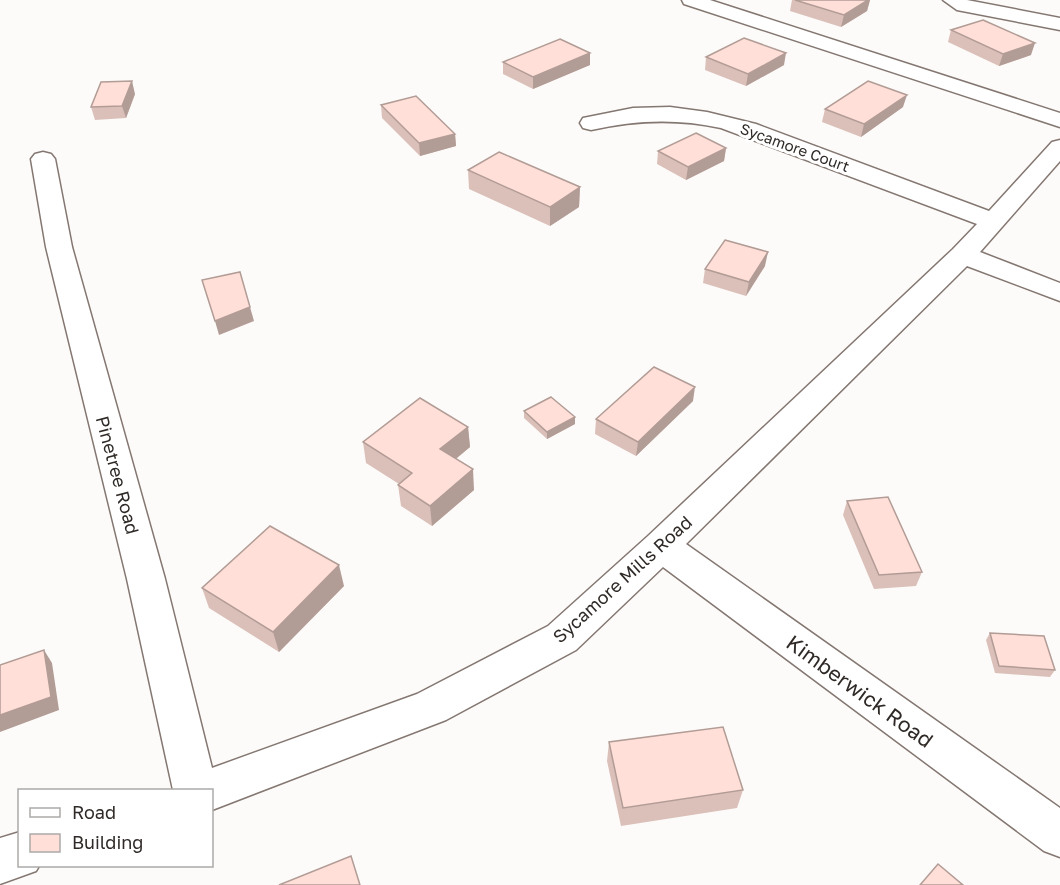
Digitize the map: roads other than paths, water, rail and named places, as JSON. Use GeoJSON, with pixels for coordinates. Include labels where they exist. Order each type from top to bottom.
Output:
{"type":"FeatureCollection","features":[{"type":"Feature","properties":{"kind":"street"},"geometry":{"type":"LineString","coordinates":[[691,0],[1060,120]]}},
{"type":"Feature","properties":{"kind":"street"},"geometry":{"type":"LineString","coordinates":[[952,0],[964,6],[1060,24]]}},
{"type":"Feature","properties":{"kind":"street","name":"Sycamore Court"},"geometry":{"type":"LineString","coordinates":[[591,123],[626,114],[666,112],[712,118],[748,129],[992,221]]}},
{"type":"Feature","properties":{"kind":"street","name":"Sycamore Mills Road"},"geometry":{"type":"LineString","coordinates":[[211,789],[431,707],[562,638],[661,546],[963,255],[992,221],[1057,155]]}},
{"type":"Feature","properties":{"kind":"street","name":"Pinetree Road"},"geometry":{"type":"LineString","coordinates":[[43,159],[59,247],[146,579],[195,789]]}},
{"type":"Feature","properties":{"kind":"street"},"geometry":{"type":"LineString","coordinates":[[963,255],[1060,293]]}},
{"type":"Feature","properties":{"kind":"street","name":"Kimberwick Road"},"geometry":{"type":"LineString","coordinates":[[661,546],[1060,835]]}},
{"type":"Feature","properties":{"kind":"street"},"geometry":{"type":"LineString","coordinates":[[0,861],[18,856]]}}]}
